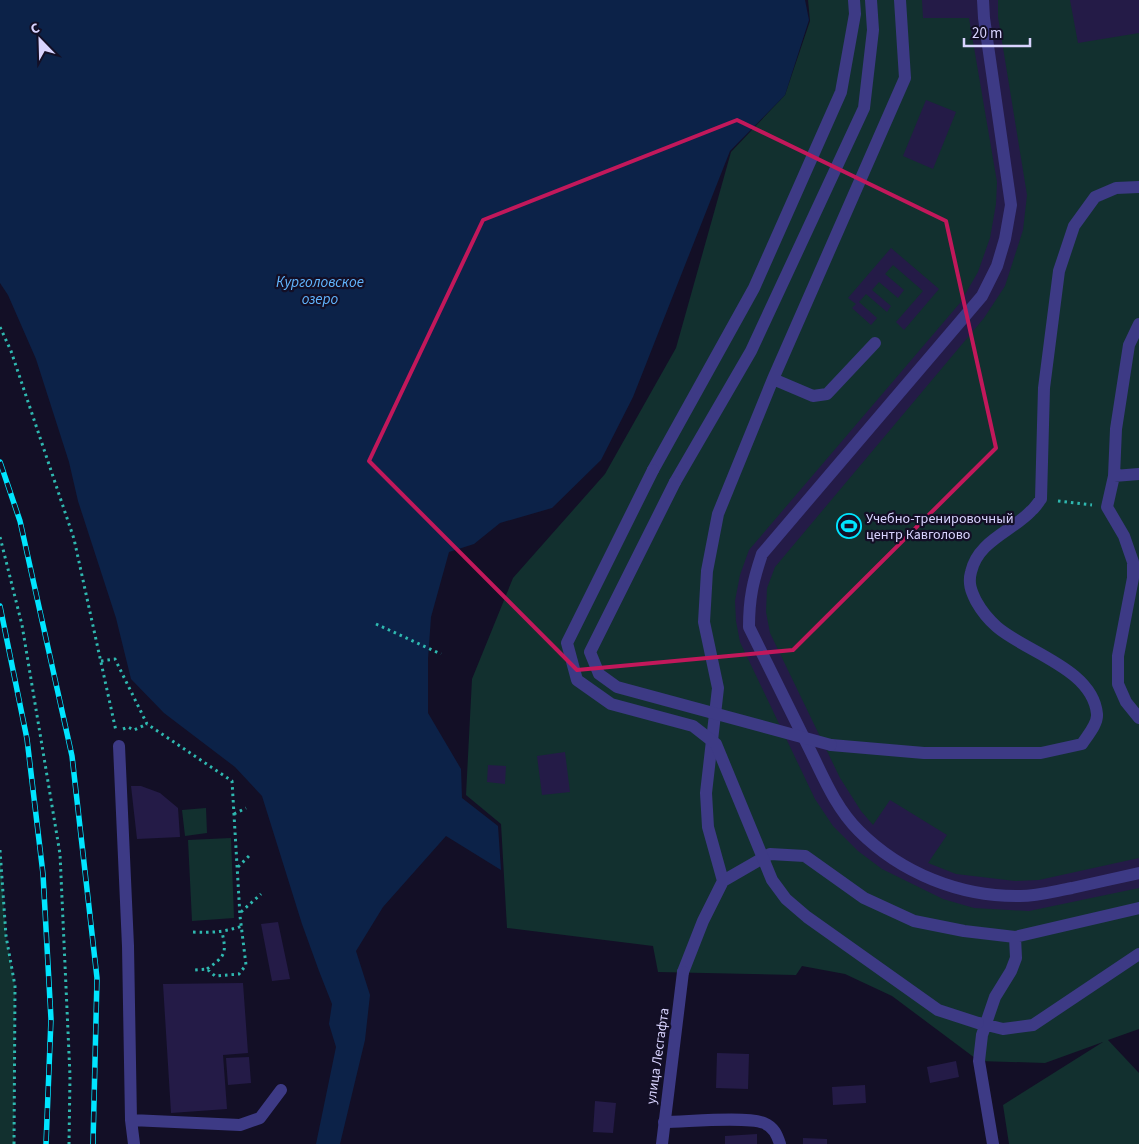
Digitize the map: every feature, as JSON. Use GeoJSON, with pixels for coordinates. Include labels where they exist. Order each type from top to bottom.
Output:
{"type":"FeatureCollection","features":[{"type":"Feature","properties":{"kind":"street"},"geometry":{"type":"LineString","coordinates":[[854,0],[855,14],[841,92],[754,288],[653,470],[567,644],[577,680],[611,704],[693,726],[716,744],[772,880],[786,899],[807,917],[938,1010],[1004,1029],[1033,1025],[1139,954]]}},
{"type":"Feature","properties":{"kind":"street"},"geometry":{"type":"LineString","coordinates":[[872,0],[873,30],[864,108],[751,351],[675,482],[590,652],[599,674],[617,688],[831,745],[924,753],[1041,753],[1082,744],[1093,727],[1097,715],[1093,699],[1081,681],[998,628],[981,610],[970,590],[971,572],[982,550],[1030,512],[1041,500],[1044,388],[1059,271],[1074,226],[1095,198],[1116,188],[1139,187]]}},
{"type":"Feature","properties":{"kind":"street"},"geometry":{"type":"LineString","coordinates":[[900,0],[904,78],[773,379],[718,514],[707,571],[704,622],[718,688],[706,793],[708,827],[723,880],[770,854],[805,856],[864,898],[914,921],[964,931],[1014,936],[1139,908]]}},
{"type":"Feature","properties":{"kind":"street"},"geometry":{"type":"LineString","coordinates":[[983,0],[1011,205],[1005,240],[997,266],[982,296],[762,554],[753,582],[749,604],[749,627],[836,802],[858,830],[883,852],[939,883],[991,895],[1020,896],[1040,894],[1139,873]]}},
{"type":"Feature","properties":{"kind":"street"},"geometry":{"type":"LineString","coordinates":[[1139,324],[1129,345],[1116,429],[1114,476],[1107,507],[1124,536],[1133,562],[1136,578],[1118,656],[1118,684],[1126,702],[1139,718]]}},
{"type":"Feature","properties":{"kind":"street"},"geometry":{"type":"LineString","coordinates":[[773,379],[813,396],[827,394],[875,343]]}},
{"type":"Feature","properties":{"kind":"street"},"geometry":{"type":"LineString","coordinates":[[1114,476],[1139,474]]}},
{"type":"Feature","properties":{"kind":"street"},"geometry":{"type":"LineString","coordinates":[[119,746],[128,946],[131,1120],[134,1144]]}},
{"type":"Feature","properties":{"kind":"street","name":"улица Лесгафта"},"geometry":{"type":"LineString","coordinates":[[662,1144],[683,972],[703,921],[723,880]]}},
{"type":"Feature","properties":{"kind":"street"},"geometry":{"type":"LineString","coordinates":[[993,1144],[979,1061],[982,1035],[995,997],[1011,971],[1016,958],[1014,936]]}},
{"type":"Feature","properties":{"kind":"street"},"geometry":{"type":"LineString","coordinates":[[131,1120],[240,1125],[260,1118],[281,1090]]}},
{"type":"Feature","properties":{"kind":"street"},"geometry":{"type":"LineString","coordinates":[[664,1122],[747,1120],[765,1123],[775,1131],[780,1144]]}},
{"type":"Feature","properties":{"kind":"path"},"geometry":{"type":"LineString","coordinates":[[0,327],[10,351],[74,539],[119,746]]}},
{"type":"Feature","properties":{"kind":"path"},"geometry":{"type":"LineString","coordinates":[[1041,500],[1107,507]]}},
{"type":"Feature","properties":{"kind":"path"},"geometry":{"type":"LineString","coordinates":[[0,537],[22,625],[60,854],[70,1076],[69,1144]]}},
{"type":"Feature","properties":{"kind":"path"},"geometry":{"type":"LineString","coordinates":[[376,624],[441,654]]}},
{"type":"Feature","properties":{"kind":"path"},"geometry":{"type":"LineString","coordinates":[[101,661],[115,659],[147,724],[232,781],[240,912],[246,965],[239,974],[215,976],[207,969]]}},
{"type":"Feature","properties":{"kind":"path"},"geometry":{"type":"LineString","coordinates":[[116,732],[128,727],[134,730],[147,724]]}},
{"type":"Feature","properties":{"kind":"path"},"geometry":{"type":"LineString","coordinates":[[234,814],[246,808]]}},
{"type":"Feature","properties":{"kind":"path"},"geometry":{"type":"LineString","coordinates":[[0,850],[6,936],[14,986],[14,1144]]}},
{"type":"Feature","properties":{"kind":"path"},"geometry":{"type":"LineString","coordinates":[[237,868],[251,854]]}},
{"type":"Feature","properties":{"kind":"path"},"geometry":{"type":"LineString","coordinates":[[240,912],[261,894]]}},
{"type":"Feature","properties":{"kind":"path"},"geometry":{"type":"LineString","coordinates":[[193,932],[211,934],[242,926]]}},
{"type":"Feature","properties":{"kind":"path"},"geometry":{"type":"LineString","coordinates":[[194,970],[207,969],[220,959],[226,948],[222,932]]}},
{"type":"Feature","properties":{"kind":"highlighted area"},"geometry":{"type":"Polygon","coordinates":[[[737,120],[946,221],[996,448],[793,650],[577,670],[369,461],[483,220],[737,120]]]}},
{"type":"Feature","properties":{"kind":"green space","name":"Учебно-тренировочный центр Кавголово"},"geometry":{"type":"Polygon","coordinates":[[[808,0],[1139,0],[1139,1029],[1108,1040],[1139,1073],[1139,1144],[1009,1144],[1003,1105],[1103,1042],[1045,1063],[979,1061],[892,996],[845,974],[802,966],[796,975],[658,972],[653,946],[507,928],[501,824],[466,795],[472,679],[513,578],[605,474],[676,348],[731,152],[785,95],[810,21],[808,0]]]}},
{"type":"Feature","properties":{"kind":"green space"},"geometry":{"type":"Polygon","coordinates":[[[206,808],[207,833],[185,836],[182,810],[206,808]]]}},
{"type":"Feature","properties":{"kind":"green space"},"geometry":{"type":"Polygon","coordinates":[[[231,838],[234,918],[192,921],[188,840],[231,838]]]}},
{"type":"Feature","properties":{"kind":"green space"},"geometry":{"type":"Polygon","coordinates":[[[0,851],[6,936],[15,986],[14,1144],[0,1144],[0,851]]]}},
{"type":"Feature","properties":{"kind":"water","name":"Курголовское озеро"},"geometry":{"type":"Polygon","coordinates":[[[0,0],[805,0],[809,20],[785,95],[730,151],[633,397],[601,460],[552,508],[500,523],[474,544],[449,552],[431,617],[428,659],[428,713],[461,769],[462,798],[498,826],[501,870],[446,836],[383,907],[356,951],[370,995],[365,1040],[340,1144],[316,1144],[336,1047],[329,1024],[332,1004],[302,924],[262,796],[235,767],[164,713],[131,679],[116,618],[78,501],[69,462],[36,359],[8,295],[0,283],[0,0]]]}},
{"type":"Feature","properties":{"kind":"building"},"geometry":{"type":"Polygon","coordinates":[[[922,0],[998,0],[998,17],[1027,195],[1023,230],[1005,286],[984,318],[775,567],[767,588],[766,612],[770,633],[840,778],[861,811],[873,825],[890,800],[947,835],[928,863],[956,874],[1015,881],[1039,880],[1139,858],[1139,888],[1029,911],[974,908],[943,899],[882,869],[858,851],[833,826],[815,799],[740,642],[736,621],[735,601],[740,575],[749,550],[960,303],[978,272],[990,238],[996,204],[997,182],[969,18],[923,18],[922,0]]]}},
{"type":"Feature","properties":{"kind":"building"},"geometry":{"type":"Polygon","coordinates":[[[1070,0],[1139,0],[1139,33],[1078,43],[1070,0]]]}},
{"type":"Feature","properties":{"kind":"building"},"geometry":{"type":"Polygon","coordinates":[[[926,100],[956,112],[933,169],[903,156],[926,100]]]}},
{"type":"Feature","properties":{"kind":"building"},"geometry":{"type":"Polygon","coordinates":[[[891,248],[939,289],[904,330],[896,322],[923,291],[893,265],[885,274],[904,290],[898,298],[879,282],[872,290],[891,306],[887,312],[866,294],[859,302],[877,318],[871,325],[852,308],[856,304],[848,298],[891,248]]]}},
{"type":"Feature","properties":{"kind":"building"},"geometry":{"type":"Polygon","coordinates":[[[565,752],[570,792],[542,795],[537,756],[565,752]]]}},
{"type":"Feature","properties":{"kind":"building"},"geometry":{"type":"Polygon","coordinates":[[[488,765],[506,766],[505,784],[487,782],[488,765]]]}},
{"type":"Feature","properties":{"kind":"building"},"geometry":{"type":"Polygon","coordinates":[[[131,786],[141,786],[160,793],[178,808],[180,837],[137,839],[131,786]]]}},
{"type":"Feature","properties":{"kind":"building"},"geometry":{"type":"Polygon","coordinates":[[[278,922],[290,979],[272,981],[261,924],[278,922]]]}},
{"type":"Feature","properties":{"kind":"building"},"geometry":{"type":"Polygon","coordinates":[[[243,983],[248,1053],[223,1055],[227,1109],[171,1113],[163,984],[243,983]]]}},
{"type":"Feature","properties":{"kind":"building"},"geometry":{"type":"Polygon","coordinates":[[[717,1053],[749,1054],[748,1089],[716,1088],[717,1053]]]}},
{"type":"Feature","properties":{"kind":"building"},"geometry":{"type":"Polygon","coordinates":[[[249,1057],[251,1083],[228,1085],[226,1058],[249,1057]]]}},
{"type":"Feature","properties":{"kind":"building"},"geometry":{"type":"Polygon","coordinates":[[[956,1061],[959,1077],[930,1083],[927,1067],[956,1061]]]}},
{"type":"Feature","properties":{"kind":"building"},"geometry":{"type":"Polygon","coordinates":[[[865,1085],[866,1103],[833,1105],[832,1087],[865,1085]]]}},
{"type":"Feature","properties":{"kind":"building"},"geometry":{"type":"Polygon","coordinates":[[[595,1101],[616,1103],[613,1133],[593,1132],[595,1101]]]}},
{"type":"Feature","properties":{"kind":"building"},"geometry":{"type":"Polygon","coordinates":[[[757,1134],[757,1144],[725,1144],[725,1136],[757,1134]]]}},
{"type":"Feature","properties":{"kind":"building"},"geometry":{"type":"Polygon","coordinates":[[[803,1138],[827,1139],[827,1144],[803,1144],[803,1138]]]}},
{"type":"Feature","properties":{"kind":"railway"},"geometry":{"type":"LineString","coordinates":[[0,462],[20,521],[72,756],[97,978],[93,1144]]}},
{"type":"Feature","properties":{"kind":"railway"},"geometry":{"type":"LineString","coordinates":[[0,606],[27,739],[43,874],[51,1019],[46,1144]]}},
{"type":"Feature","properties":{"kind":"place","name":"Учебно-тренировочный центр Кавголово"},"geometry":{"type":"Point","coordinates":[849,526]}}]}
